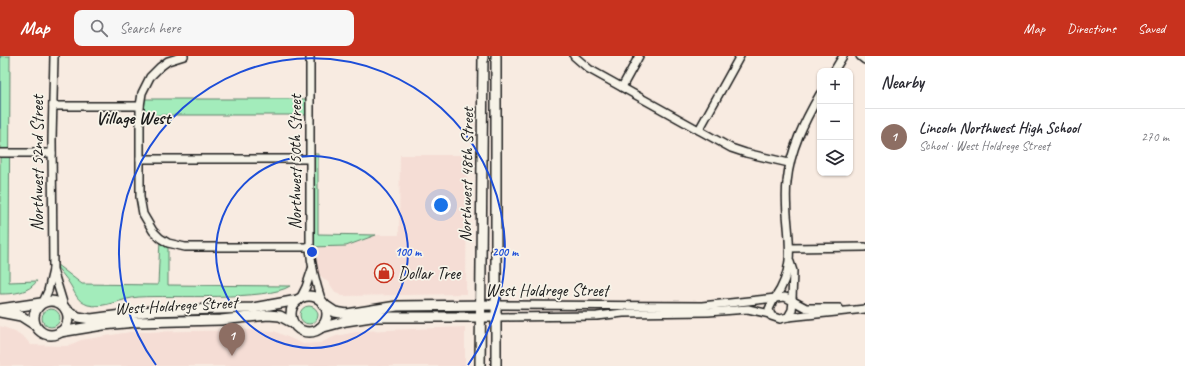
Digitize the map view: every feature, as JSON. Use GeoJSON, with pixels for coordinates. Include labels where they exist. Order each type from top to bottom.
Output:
{"type":"FeatureCollection","features":[{"type":"Feature","properties":{"kind":"main road","name":"Northwest 48th Street"},"geometry":{"type":"LineString","coordinates":[[480,366],[483,56]]}},
{"type":"Feature","properties":{"kind":"main road","name":"Northwest 48th Street"},"geometry":{"type":"LineString","coordinates":[[496,56],[496,366]]}},
{"type":"Feature","properties":{"kind":"main road"},"geometry":{"type":"LineString","coordinates":[[311,297],[323,303],[326,319],[320,328],[313,332],[307,332],[297,327],[293,323],[292,308],[299,300],[311,297]]}},
{"type":"Feature","properties":{"kind":"main road","name":"West Holdrege Street"},"geometry":{"type":"LineString","coordinates":[[65,308],[78,317],[91,319],[152,311],[253,308],[299,300]]}},
{"type":"Feature","properties":{"kind":"main road"},"geometry":{"type":"LineString","coordinates":[[55,301],[65,308],[66,325],[60,332],[48,335],[39,330],[35,325],[23,317],[0,310],[35,303],[55,301]]}},
{"type":"Feature","properties":{"kind":"main road"},"geometry":{"type":"LineString","coordinates":[[35,325],[33,316],[34,311],[42,303]]}},
{"type":"Feature","properties":{"kind":"main road","name":"West Holdrege Street"},"geometry":{"type":"LineString","coordinates":[[323,303],[334,312],[347,314],[397,306],[496,306]]}},
{"type":"Feature","properties":{"kind":"main road","name":"West Holdrege Street"},"geometry":{"type":"LineString","coordinates":[[60,332],[129,322],[227,320],[268,315],[280,316],[293,323]]}},
{"type":"Feature","properties":{"kind":"main road","name":"West Holdrege Street"},"geometry":{"type":"LineString","coordinates":[[320,328],[371,317],[497,316]]}},
{"type":"Feature","properties":{"kind":"street","name":"Northwest 52nd Street"},"geometry":{"type":"LineString","coordinates":[[42,303],[48,291],[53,270],[52,153],[54,56]]}},
{"type":"Feature","properties":{"kind":"street"},"geometry":{"type":"LineString","coordinates":[[184,56],[162,65],[147,82],[140,106],[141,205],[147,222],[153,231],[168,243],[185,247],[310,247]]}},
{"type":"Feature","properties":{"kind":"street","name":"Northwest 50th Street"},"geometry":{"type":"LineString","coordinates":[[310,56],[310,247],[312,269],[323,303]]}},
{"type":"Feature","properties":{"kind":"street"},"geometry":{"type":"LineString","coordinates":[[574,56],[589,68],[735,150],[789,163]]}},
{"type":"Feature","properties":{"kind":"street"},"geometry":{"type":"LineString","coordinates":[[622,87],[639,56]]}},
{"type":"Feature","properties":{"kind":"street"},"geometry":{"type":"LineString","coordinates":[[699,130],[740,56]]}},
{"type":"Feature","properties":{"kind":"street"},"geometry":{"type":"LineString","coordinates":[[836,68],[843,56]]}},
{"type":"Feature","properties":{"kind":"street"},"geometry":{"type":"LineString","coordinates":[[860,56],[865,60]]}},
{"type":"Feature","properties":{"kind":"street"},"geometry":{"type":"LineString","coordinates":[[817,100],[799,134],[789,163],[785,201],[790,262],[786,279],[770,306],[770,314],[776,318],[865,309]]}},
{"type":"Feature","properties":{"kind":"street"},"geometry":{"type":"LineString","coordinates":[[53,106],[140,106]]}},
{"type":"Feature","properties":{"kind":"street"},"geometry":{"type":"LineString","coordinates":[[0,153],[52,153]]}},
{"type":"Feature","properties":{"kind":"street"},"geometry":{"type":"LineString","coordinates":[[140,159],[310,159]]}},
{"type":"Feature","properties":{"kind":"street"},"geometry":{"type":"LineString","coordinates":[[790,248],[865,247]]}},
{"type":"Feature","properties":{"kind":"street"},"geometry":{"type":"LineString","coordinates":[[788,317],[792,310],[793,301],[793,271],[790,262]]}},
{"type":"Feature","properties":{"kind":"street","name":"Northwest 50th Street"},"geometry":{"type":"LineString","coordinates":[[299,300],[306,287],[312,269]]}},
{"type":"Feature","properties":{"kind":"street","name":"Northwest 52nd Street"},"geometry":{"type":"LineString","coordinates":[[53,270],[65,308]]}},
{"type":"Feature","properties":{"kind":"street"},"geometry":{"type":"LineString","coordinates":[[774,298],[785,297],[806,308],[865,309]]}},
{"type":"Feature","properties":{"kind":"street","name":"West Holdrege Street"},"geometry":{"type":"LineString","coordinates":[[496,306],[702,306],[774,298]]}},
{"type":"Feature","properties":{"kind":"street","name":"West Holdrege Street"},"geometry":{"type":"LineString","coordinates":[[497,316],[597,316],[627,313],[708,312],[748,309],[770,314]]}},
{"type":"Feature","properties":{"kind":"shaded area"},"geometry":{"type":"Polygon","coordinates":[[[400,155],[467,155],[466,294],[342,296],[336,293],[329,283],[312,269],[310,247],[346,246],[376,235],[399,235],[400,155]]]}},
{"type":"Feature","properties":{"kind":"shaded area"},"geometry":{"type":"Polygon","coordinates":[[[0,326],[15,331],[25,338],[31,345],[67,346],[81,340],[130,332],[274,331],[303,344],[320,343],[336,336],[361,331],[465,327],[465,366],[0,366],[0,326]]]}},
{"type":"Feature","properties":{"kind":"green space"},"geometry":{"type":"Polygon","coordinates":[[[0,56],[10,56],[9,282],[37,281],[29,288],[20,292],[0,294],[0,56]]]}},
{"type":"Feature","properties":{"kind":"green space"},"geometry":{"type":"Polygon","coordinates":[[[141,99],[310,99],[310,115],[140,115],[141,99]]]}},
{"type":"Feature","properties":{"kind":"green space"},"geometry":{"type":"Polygon","coordinates":[[[309,154],[318,154],[318,234],[376,235],[346,246],[310,247],[309,154]]]}},
{"type":"Feature","properties":{"kind":"green space"},"geometry":{"type":"Polygon","coordinates":[[[160,238],[168,243],[168,285],[290,286],[278,291],[261,294],[241,296],[139,297],[94,306],[88,305],[79,300],[67,279],[52,261],[82,284],[158,285],[160,238]]]}},
{"type":"Feature","properties":{"kind":"green space"},"geometry":{"type":"Polygon","coordinates":[[[305,306],[313,306],[318,311],[316,322],[313,324],[305,324],[300,319],[300,311],[305,306]]]}},
{"type":"Feature","properties":{"kind":"green space"},"geometry":{"type":"Polygon","coordinates":[[[51,309],[57,312],[60,318],[57,324],[51,327],[45,324],[42,318],[45,312],[51,309]]]}},
{"type":"Feature","properties":{"kind":"waterway"},"geometry":{"type":"LineString","coordinates":[[0,56],[0,128]]}},
{"type":"Feature","properties":{"kind":"place","name":"Dollar Tree"},"geometry":{"type":"Point","coordinates":[384,273]}},
{"type":"Feature","properties":{"kind":"place","name":"Lincoln Northwest High School"},"geometry":{"type":"Point","coordinates":[232,356]}},
{"type":"Feature","properties":{"kind":"district","name":"Village West"},"geometry":{"type":"Point","coordinates":[133,118]}}]}
